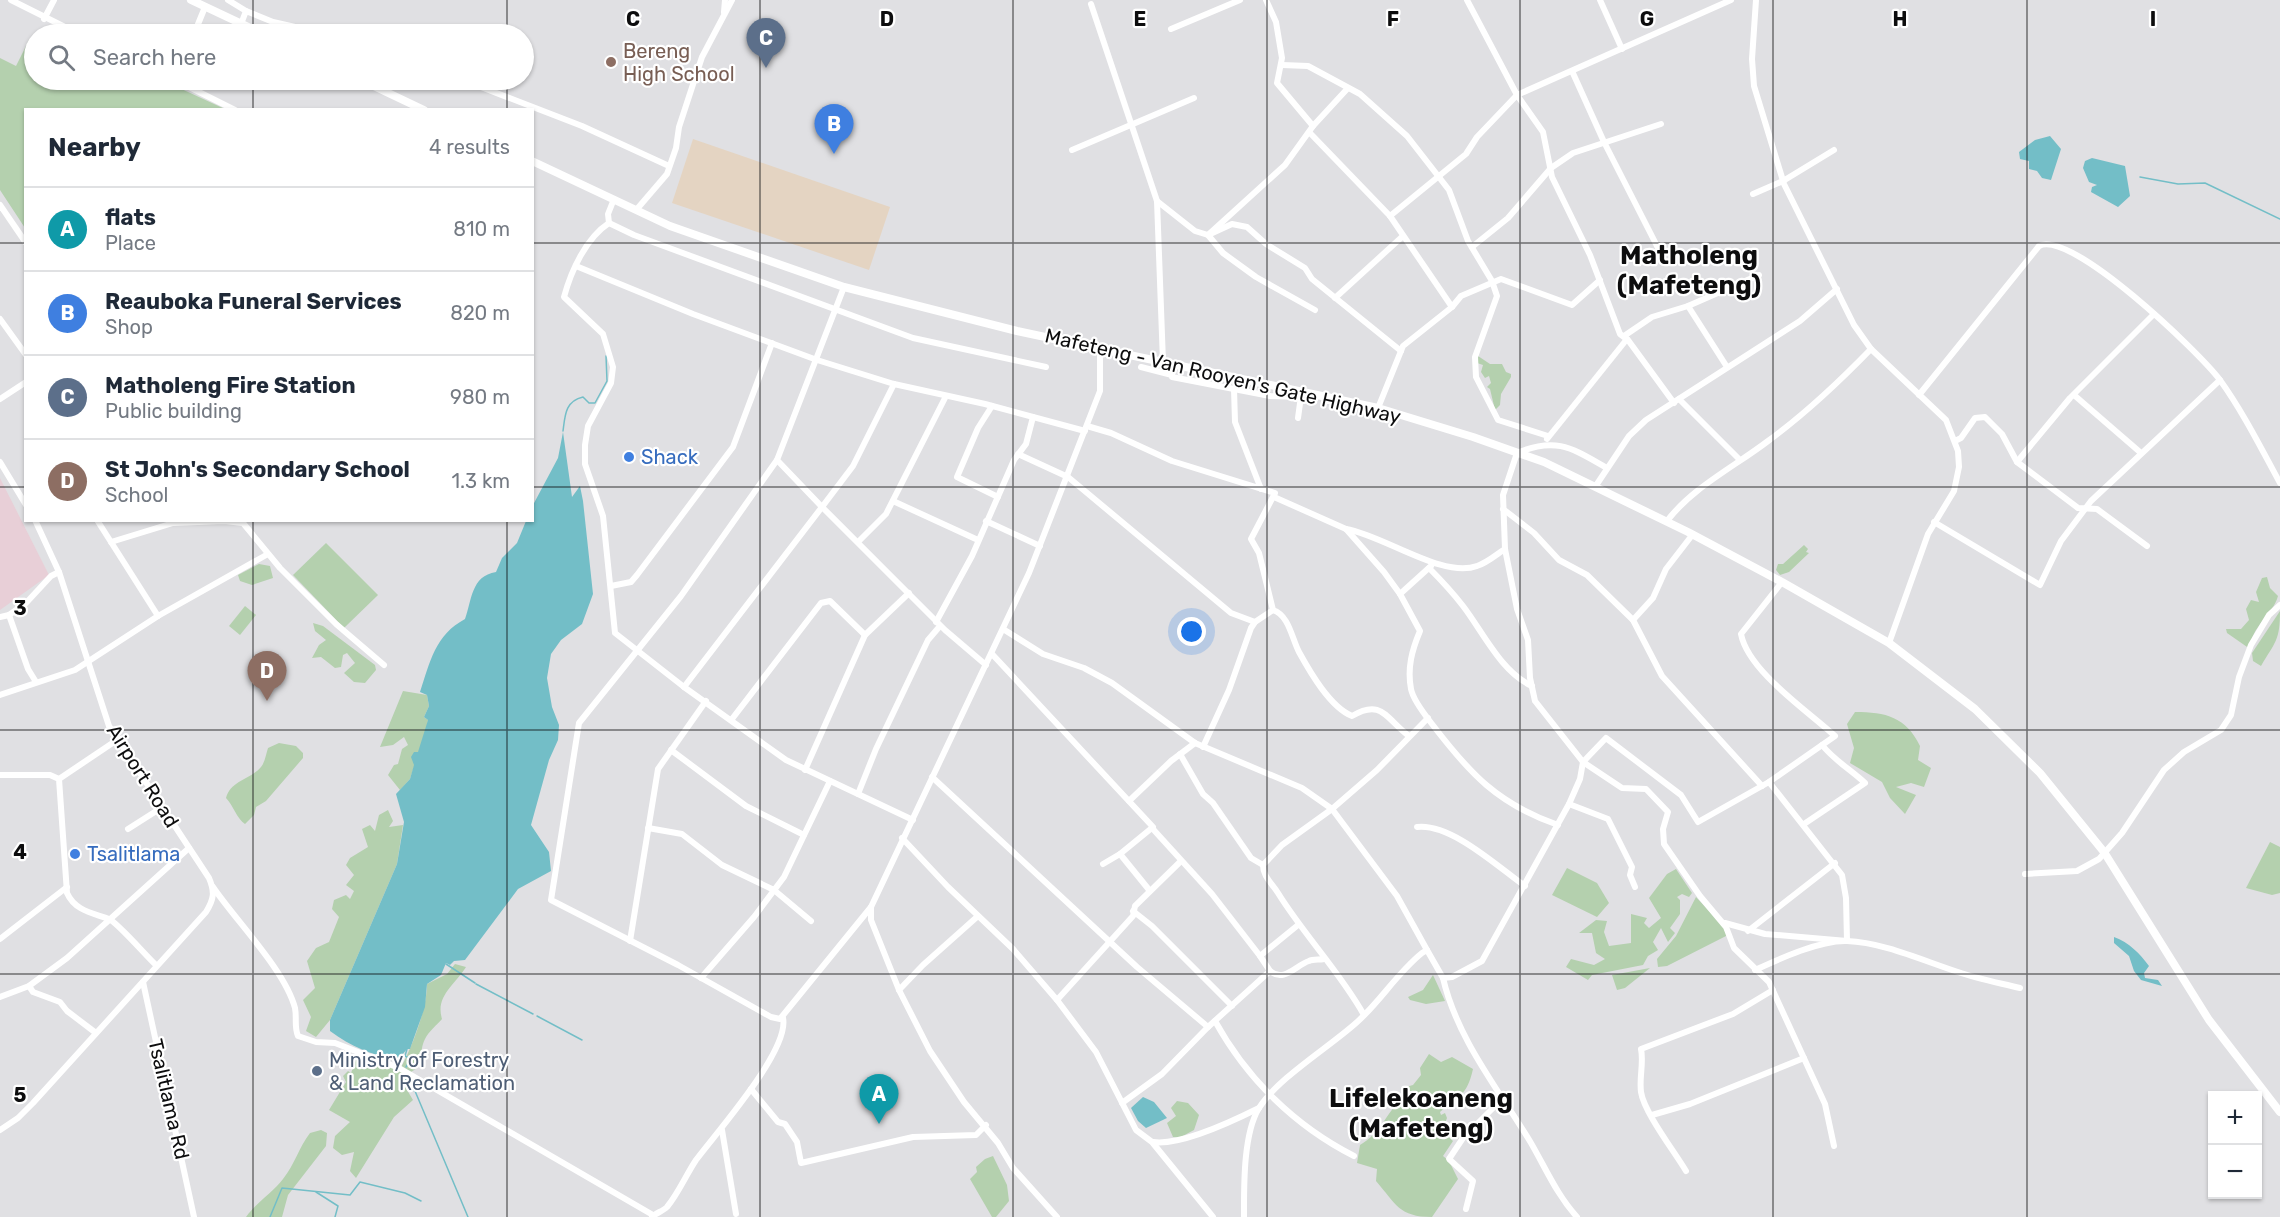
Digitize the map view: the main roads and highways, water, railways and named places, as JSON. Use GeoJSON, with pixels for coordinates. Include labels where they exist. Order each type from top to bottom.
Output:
{"type":"FeatureCollection","features":[{"type":"Feature","properties":{"kind":"main road"},"geometry":{"type":"LineString","coordinates":[[190,0],[241,24]]}},
{"type":"Feature","properties":{"kind":"main road"},"geometry":{"type":"LineString","coordinates":[[382,90],[420,108]]}},
{"type":"Feature","properties":{"kind":"main road","name":"Mafeteng - Van Rooyen's Gate Highway"},"geometry":{"type":"LineString","coordinates":[[534,162],[670,226],[745,254],[844,286],[951,315],[1301,395],[1378,408],[1517,453],[1667,521],[1782,582],[1889,643],[1949,688],[1997,729],[2040,773],[2104,852],[2209,1020],[2280,1112]]}},
{"type":"Feature","properties":{"kind":"water"},"geometry":{"type":"Polygon","coordinates":[[[2050,136],[2061,149],[2051,180],[2042,178],[2037,171],[2029,169],[2029,161],[2020,159],[2019,152],[2035,140],[2050,136]]]}},
{"type":"Feature","properties":{"kind":"water"},"geometry":{"type":"Polygon","coordinates":[[[2092,158],[2125,166],[2130,196],[2118,207],[2091,192],[2092,187],[2097,185],[2089,182],[2083,168],[2085,161],[2092,158]]]}},
{"type":"Feature","properties":{"kind":"water"},"geometry":{"type":"Polygon","coordinates":[[[563,432],[572,497],[580,486],[583,501],[593,594],[582,624],[561,640],[551,654],[547,678],[552,707],[559,725],[558,740],[549,760],[531,825],[549,852],[551,871],[518,889],[465,960],[454,961],[450,965],[446,963],[441,975],[427,984],[425,1007],[410,1049],[407,1049],[397,1061],[354,1046],[330,1031],[330,1020],[397,864],[404,822],[396,794],[410,779],[414,765],[411,757],[414,752],[418,752],[428,720],[424,717],[429,706],[427,695],[420,692],[435,650],[447,633],[465,619],[477,584],[488,574],[496,572],[502,558],[517,543],[526,522],[534,522],[534,503],[558,458],[563,432]]]}},
{"type":"Feature","properties":{"kind":"water"},"geometry":{"type":"Polygon","coordinates":[[[2114,937],[2134,949],[2149,966],[2144,973],[2145,978],[2158,980],[2162,986],[2141,980],[2134,971],[2129,956],[2114,943],[2114,937]]]}},
{"type":"Feature","properties":{"kind":"water"},"geometry":{"type":"Polygon","coordinates":[[[1143,1097],[1154,1102],[1167,1118],[1146,1128],[1138,1121],[1131,1108],[1143,1097]]]}},
{"type":"Feature","properties":{"kind":"waterway"},"geometry":{"type":"LineString","coordinates":[[2140,177],[2178,184],[2205,183],[2280,219]]}},
{"type":"Feature","properties":{"kind":"waterway"},"geometry":{"type":"LineString","coordinates":[[563,431],[567,410],[573,402],[583,397],[589,403],[595,403],[607,381],[606,356]]}},
{"type":"Feature","properties":{"kind":"waterway"},"geometry":{"type":"LineString","coordinates":[[446,964],[475,983]]}},
{"type":"Feature","properties":{"kind":"waterway"},"geometry":{"type":"LineString","coordinates":[[476,984],[533,1014]]}},
{"type":"Feature","properties":{"kind":"waterway"},"geometry":{"type":"LineString","coordinates":[[537,1016],[582,1040]]}},
{"type":"Feature","properties":{"kind":"waterway"},"geometry":{"type":"LineString","coordinates":[[406,1067],[411,1059],[405,1056],[407,1049]]}},
{"type":"Feature","properties":{"kind":"waterway"},"geometry":{"type":"LineString","coordinates":[[404,1077],[407,1087],[415,1091],[468,1217]]}},
{"type":"Feature","properties":{"kind":"waterway"},"geometry":{"type":"LineString","coordinates":[[270,1217],[282,1188],[350,1195],[360,1182],[405,1193],[421,1201]]}},
{"type":"Feature","properties":{"kind":"waterway"},"geometry":{"type":"LineString","coordinates":[[316,1192],[338,1206],[335,1217]]}},
{"type":"Feature","properties":{"kind":"place","name":"Bereng High School"},"geometry":{"type":"Point","coordinates":[611,62]}},
{"type":"Feature","properties":{"kind":"place","name":"Matholeng Fire Station"},"geometry":{"type":"Point","coordinates":[766,68]}},
{"type":"Feature","properties":{"kind":"place","name":"Reauboka Funeral Services"},"geometry":{"type":"Point","coordinates":[834,154]}},
{"type":"Feature","properties":{"kind":"place","name":"Shack"},"geometry":{"type":"Point","coordinates":[629,457]}},
{"type":"Feature","properties":{"kind":"place","name":"St John's Secondary School"},"geometry":{"type":"Point","coordinates":[267,701]}},
{"type":"Feature","properties":{"kind":"place","name":"Tsalitlama"},"geometry":{"type":"Point","coordinates":[75,854]}},
{"type":"Feature","properties":{"kind":"place","name":"Ministry of Forestry & Land Reclamation"},"geometry":{"type":"Point","coordinates":[317,1071]}},
{"type":"Feature","properties":{"kind":"place","name":"flats"},"geometry":{"type":"Point","coordinates":[879,1124]}},
{"type":"Feature","properties":{"kind":"district","name":"Matholeng (Mafeteng)"},"geometry":{"type":"Point","coordinates":[1689,270]}},
{"type":"Feature","properties":{"kind":"district","name":"Lifelekoaneng (Mafeteng)"},"geometry":{"type":"Point","coordinates":[1421,1113]}}]}
